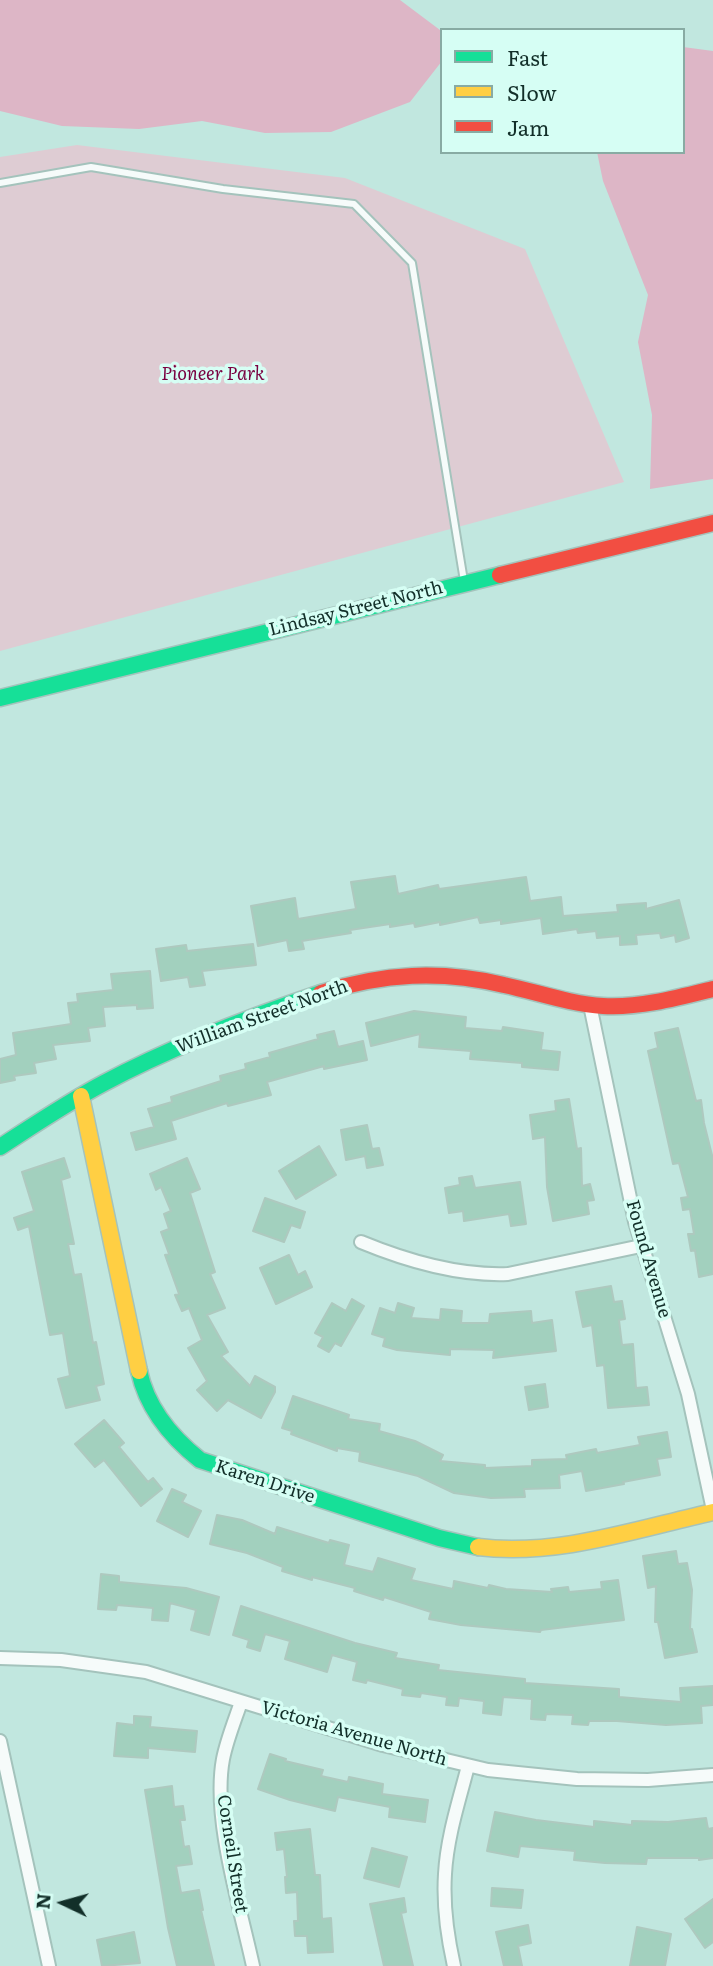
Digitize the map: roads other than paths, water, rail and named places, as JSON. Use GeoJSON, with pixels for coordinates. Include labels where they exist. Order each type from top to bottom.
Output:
{"type":"FeatureCollection","features":[{"type":"Feature","properties":{"kind":"street","name":"Lindsay Street North"},"geometry":{"type":"LineString","coordinates":[[0,698],[713,523]]}},
{"type":"Feature","properties":{"kind":"street","name":"William Street North"},"geometry":{"type":"LineString","coordinates":[[0,1147],[80,1096],[174,1049],[267,1012],[343,986],[395,976],[422,974],[461,977],[590,1005],[634,1004],[713,989]]}},
{"type":"Feature","properties":{"kind":"street","name":"Found Avenue"},"geometry":{"type":"LineString","coordinates":[[590,1005],[641,1246],[686,1387],[713,1511]]}},
{"type":"Feature","properties":{"kind":"street","name":"Karen Drive"},"geometry":{"type":"LineString","coordinates":[[80,1096],[141,1380],[158,1419],[169,1434],[200,1460],[439,1538],[504,1550],[570,1544],[713,1511]]}},
{"type":"Feature","properties":{"kind":"street"},"geometry":{"type":"LineString","coordinates":[[361,1242],[396,1256],[486,1275],[508,1274],[641,1246]]}},
{"type":"Feature","properties":{"kind":"street","name":"Victoria Avenue North"},"geometry":{"type":"LineString","coordinates":[[0,1658],[61,1660],[146,1672],[394,1748],[468,1766],[577,1779],[648,1780],[713,1775]]}},
{"type":"Feature","properties":{"kind":"street","name":"Corneil Street"},"geometry":{"type":"LineString","coordinates":[[241,1702],[223,1759],[221,1790],[226,1839],[253,1966]]}},
{"type":"Feature","properties":{"kind":"street"},"geometry":{"type":"LineString","coordinates":[[0,1741],[49,1966]]}},
{"type":"Feature","properties":{"kind":"street"},"geometry":{"type":"LineString","coordinates":[[454,1966],[444,1903],[445,1872],[450,1839],[468,1766]]}},
{"type":"Feature","properties":{"kind":"lane"},"geometry":{"type":"LineString","coordinates":[[0,183],[91,167],[223,189],[354,204],[412,263],[464,583]]}},
{"type":"Feature","properties":{"kind":"park label","name":"Pioneer Park"},"geometry":{"type":"Point","coordinates":[213,375]}}]}
